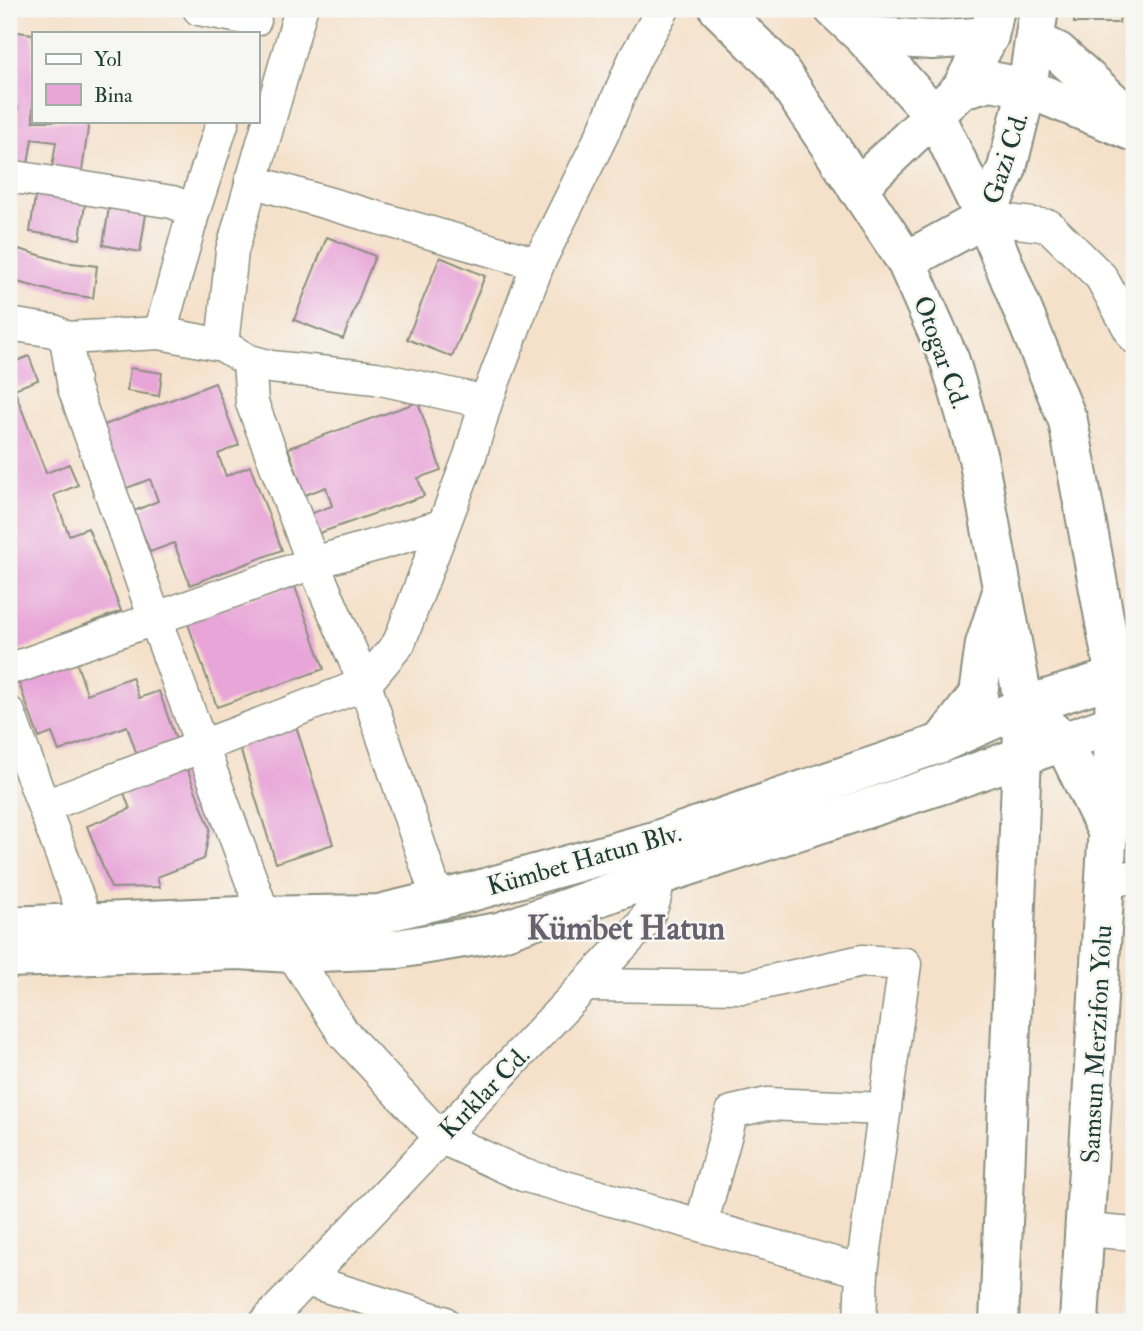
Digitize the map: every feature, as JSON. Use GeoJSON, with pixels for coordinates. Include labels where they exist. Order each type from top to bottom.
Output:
{"type":"FeatureCollection","features":[{"type":"Feature","properties":{"kind":"main road","name":"Otogar Cd."},"geometry":{"type":"LineString","coordinates":[[719,9],[778,66],[906,261],[950,361],[978,458],[1024,706],[1021,755]]}},
{"type":"Feature","properties":{"kind":"main road"},"geometry":{"type":"LineString","coordinates":[[834,9],[864,22],[932,40],[992,22]]}},
{"type":"Feature","properties":{"kind":"main road"},"geometry":{"type":"LineString","coordinates":[[864,22],[935,116],[985,218],[1068,421],[1124,674],[1124,720]]}},
{"type":"Feature","properties":{"kind":"main road"},"geometry":{"type":"LineString","coordinates":[[858,188],[961,89],[992,22]]}},
{"type":"Feature","properties":{"kind":"main road"},"geometry":{"type":"LineString","coordinates":[[1044,34],[1134,121]]}},
{"type":"Feature","properties":{"kind":"main road","name":"Gazi Cd."},"geometry":{"type":"LineString","coordinates":[[906,261],[985,218],[1007,168],[1044,34]]}},
{"type":"Feature","properties":{"kind":"main road"},"geometry":{"type":"LineString","coordinates":[[961,89],[991,81],[1027,88],[1134,132]]}},
{"type":"Feature","properties":{"kind":"main road"},"geometry":{"type":"LineString","coordinates":[[941,743],[978,695],[985,644],[1002,590]]}},
{"type":"Feature","properties":{"kind":"main road","name":"Kümbet Hatun Blv."},"geometry":{"type":"LineString","coordinates":[[9,958],[237,950],[292,953],[398,949],[499,933],[656,859],[941,743],[1024,706],[1124,674]]}},
{"type":"Feature","properties":{"kind":"main road"},"geometry":{"type":"LineString","coordinates":[[1024,706],[1063,741],[1108,832]]}},
{"type":"Feature","properties":{"kind":"main road","name":"Kümbet Hatun Blv."},"geometry":{"type":"LineString","coordinates":[[9,926],[264,915],[379,914],[438,900],[656,859],[940,785],[1124,720]]}},
{"type":"Feature","properties":{"kind":"main road","name":"Samsun Merzifon Yolu"},"geometry":{"type":"LineString","coordinates":[[1079,1322],[1085,1230],[1120,880],[1108,832],[1124,720]]}},
{"type":"Feature","properties":{"kind":"main road"},"geometry":{"type":"LineString","coordinates":[[999,1322],[1021,755]]}},
{"type":"Feature","properties":{"kind":"street"},"geometry":{"type":"LineString","coordinates":[[199,9],[254,21]]}},
{"type":"Feature","properties":{"kind":"street"},"geometry":{"type":"LineString","coordinates":[[222,345],[232,251],[301,9]]}},
{"type":"Feature","properties":{"kind":"street"},"geometry":{"type":"LineString","coordinates":[[45,806],[365,684],[399,643],[470,456],[486,402],[538,264],[602,135],[635,58],[663,9]]}},
{"type":"Feature","properties":{"kind":"street"},"geometry":{"type":"LineString","coordinates":[[160,333],[194,210],[223,122]]}},
{"type":"Feature","properties":{"kind":"street"},"geometry":{"type":"LineString","coordinates":[[9,176],[172,202],[194,210]]}},
{"type":"Feature","properties":{"kind":"street"},"geometry":{"type":"LineString","coordinates":[[251,181],[538,264]]}},
{"type":"Feature","properties":{"kind":"street"},"geometry":{"type":"LineString","coordinates":[[985,218],[1049,226],[1101,277],[1134,337]]}},
{"type":"Feature","properties":{"kind":"street"},"geometry":{"type":"LineString","coordinates":[[9,324],[54,331],[66,338],[160,333],[222,345],[249,361],[271,367],[376,378],[486,402]]}},
{"type":"Feature","properties":{"kind":"street"},"geometry":{"type":"LineString","coordinates":[[66,338],[74,388],[155,619],[264,915]]}},
{"type":"Feature","properties":{"kind":"street"},"geometry":{"type":"LineString","coordinates":[[249,361],[252,403],[313,563],[365,684],[438,900]]}},
{"type":"Feature","properties":{"kind":"street"},"geometry":{"type":"LineString","coordinates":[[9,667],[20,666],[313,563],[442,526]]}},
{"type":"Feature","properties":{"kind":"street"},"geometry":{"type":"LineString","coordinates":[[1124,674],[1134,644]]}},
{"type":"Feature","properties":{"kind":"street"},"geometry":{"type":"LineString","coordinates":[[9,713],[87,923]]}},
{"type":"Feature","properties":{"kind":"street","name":"Kırklar Cd."},"geometry":{"type":"LineString","coordinates":[[266,1322],[642,925],[657,894],[656,859]]}},
{"type":"Feature","properties":{"kind":"street"},"geometry":{"type":"LineString","coordinates":[[292,953],[344,1034],[440,1137],[523,1175],[862,1271]]}},
{"type":"Feature","properties":{"kind":"street"},"geometry":{"type":"LineString","coordinates":[[586,985],[745,987],[862,961],[905,964],[862,1271],[860,1322]]}},
{"type":"Feature","properties":{"kind":"street"},"geometry":{"type":"LineString","coordinates":[[701,1225],[732,1112],[767,1104],[885,1109]]}},
{"type":"Feature","properties":{"kind":"street"},"geometry":{"type":"LineString","coordinates":[[1085,1230],[1134,1234]]}},
{"type":"Feature","properties":{"kind":"street"},"geometry":{"type":"LineString","coordinates":[[306,1280],[443,1322]]}},
{"type":"Feature","properties":{"kind":"building"},"geometry":{"type":"Polygon","coordinates":[[[1074,9],[1121,9],[1119,23],[1074,23],[1074,9]]]}},
{"type":"Feature","properties":{"kind":"building"},"geometry":{"type":"Polygon","coordinates":[[[9,31],[32,34],[32,122],[89,122],[82,172],[52,168],[56,142],[32,139],[28,164],[10,161],[18,107],[9,105],[9,31]]]}},
{"type":"Feature","properties":{"kind":"building"},"geometry":{"type":"Polygon","coordinates":[[[36,190],[86,198],[80,239],[30,232],[36,190]]]}},
{"type":"Feature","properties":{"kind":"building"},"geometry":{"type":"Polygon","coordinates":[[[110,201],[147,208],[140,252],[103,245],[110,201]]]}},
{"type":"Feature","properties":{"kind":"building"},"geometry":{"type":"Polygon","coordinates":[[[327,237],[375,256],[343,339],[294,320],[327,237]]]}},
{"type":"Feature","properties":{"kind":"building"},"geometry":{"type":"Polygon","coordinates":[[[19,249],[63,262],[97,266],[93,298],[59,293],[10,280],[19,249]]]}},
{"type":"Feature","properties":{"kind":"building"},"geometry":{"type":"Polygon","coordinates":[[[440,257],[485,276],[452,357],[407,339],[440,257]]]}},
{"type":"Feature","properties":{"kind":"building"},"geometry":{"type":"Polygon","coordinates":[[[29,356],[38,380],[14,389],[46,473],[69,464],[78,485],[54,495],[69,535],[88,528],[121,611],[9,654],[9,364],[29,356]]]}},
{"type":"Feature","properties":{"kind":"building"},"geometry":{"type":"Polygon","coordinates":[[[130,368],[162,373],[159,396],[127,391],[130,368]]]}},
{"type":"Feature","properties":{"kind":"building"},"geometry":{"type":"Polygon","coordinates":[[[215,383],[239,445],[218,454],[226,476],[250,466],[282,550],[190,585],[174,543],[150,552],[134,511],[158,501],[150,479],[122,490],[99,427],[215,383]]]}},
{"type":"Feature","properties":{"kind":"building"},"geometry":{"type":"Polygon","coordinates":[[[418,402],[441,470],[418,478],[424,496],[314,535],[307,515],[332,506],[326,487],[305,495],[288,448],[418,402]]]}},
{"type":"Feature","properties":{"kind":"building"},"geometry":{"type":"Polygon","coordinates":[[[294,584],[324,669],[217,707],[187,621],[294,584]]]}},
{"type":"Feature","properties":{"kind":"building"},"geometry":{"type":"Polygon","coordinates":[[[76,661],[87,694],[132,677],[139,698],[159,691],[176,740],[137,755],[127,726],[59,751],[52,733],[39,738],[18,681],[76,661]]]}},
{"type":"Feature","properties":{"kind":"building"},"geometry":{"type":"Polygon","coordinates":[[[296,726],[333,844],[276,863],[239,745],[296,726]]]}},
{"type":"Feature","properties":{"kind":"building"},"geometry":{"type":"Polygon","coordinates":[[[184,761],[210,828],[204,859],[157,877],[160,887],[111,888],[87,826],[130,809],[121,785],[184,761]]]}},
{"type":"Feature","properties":{"kind":"district","name":"Kümbet Hatun"},"geometry":{"type":"Point","coordinates":[626,927]}}]}
